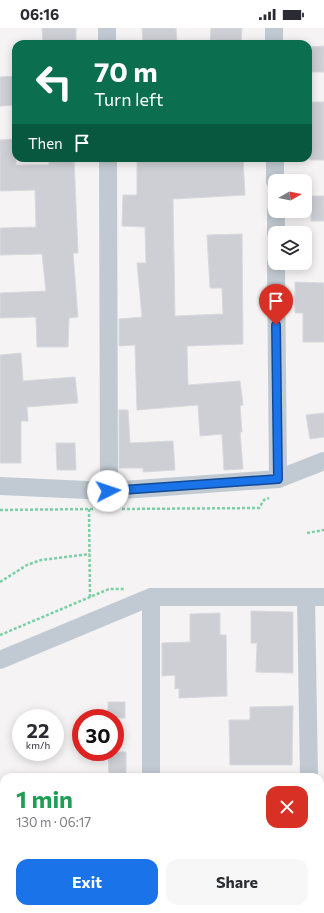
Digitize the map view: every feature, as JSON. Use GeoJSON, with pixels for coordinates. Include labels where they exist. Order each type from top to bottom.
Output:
{"type":"FeatureCollection","features":[{"type":"Feature","properties":{"kind":"street"},"geometry":{"type":"LineString","coordinates":[[107,28],[107,40]]}},
{"type":"Feature","properties":{"kind":"street"},"geometry":{"type":"LineString","coordinates":[[274,28],[274,40]]}},
{"type":"Feature","properties":{"kind":"street"},"geometry":{"type":"LineString","coordinates":[[108,162],[108,491]]}},
{"type":"Feature","properties":{"kind":"street"},"geometry":{"type":"LineString","coordinates":[[275,162],[275,174]]}},
{"type":"Feature","properties":{"kind":"street"},"geometry":{"type":"LineString","coordinates":[[276,270],[277,488]]}},
{"type":"Feature","properties":{"kind":"street"},"geometry":{"type":"LineString","coordinates":[[0,486],[108,491],[277,488],[324,461]]}},
{"type":"Feature","properties":{"kind":"street"},"geometry":{"type":"LineString","coordinates":[[0,660],[151,597],[324,597]]}},
{"type":"Feature","properties":{"kind":"street"},"geometry":{"type":"LineString","coordinates":[[151,597],[151,773]]}},
{"type":"Feature","properties":{"kind":"street"},"geometry":{"type":"LineString","coordinates":[[306,597],[309,773]]}},
{"type":"Feature","properties":{"kind":"path"},"geometry":{"type":"LineString","coordinates":[[119,509],[259,508],[264,500],[277,488]]}},
{"type":"Feature","properties":{"kind":"path"},"geometry":{"type":"LineString","coordinates":[[89,509],[90,597]]}},
{"type":"Feature","properties":{"kind":"path"},"geometry":{"type":"LineString","coordinates":[[0,510],[97,509]]}},
{"type":"Feature","properties":{"kind":"path"},"geometry":{"type":"LineString","coordinates":[[307,533],[324,530]]}},
{"type":"Feature","properties":{"kind":"path"},"geometry":{"type":"LineString","coordinates":[[0,582],[27,565],[41,560],[90,554]]}},
{"type":"Feature","properties":{"kind":"building"},"geometry":{"type":"Polygon","coordinates":[[[42,28],[76,28],[76,40],[43,40],[42,28]]]}},
{"type":"Feature","properties":{"kind":"building"},"geometry":{"type":"Polygon","coordinates":[[[142,28],[176,28],[177,40],[143,40],[142,28]]]}},
{"type":"Feature","properties":{"kind":"building"},"geometry":{"type":"Polygon","coordinates":[[[211,28],[242,28],[241,40],[210,40],[211,28]]]}},
{"type":"Feature","properties":{"kind":"building"},"geometry":{"type":"Polygon","coordinates":[[[324,46],[324,72],[312,72],[312,47],[324,46]]]}},
{"type":"Feature","properties":{"kind":"building"},"geometry":{"type":"Polygon","coordinates":[[[12,76],[12,105],[0,106],[0,77],[12,76]]]}},
{"type":"Feature","properties":{"kind":"building"},"geometry":{"type":"Polygon","coordinates":[[[312,102],[324,102],[324,160],[312,160],[312,102]]]}},
{"type":"Feature","properties":{"kind":"building"},"geometry":{"type":"Polygon","coordinates":[[[12,139],[12,162],[16,162],[16,165],[49,165],[49,162],[74,162],[78,253],[73,253],[78,317],[69,318],[68,347],[37,347],[36,317],[0,318],[0,293],[46,291],[42,254],[0,255],[0,228],[36,227],[35,190],[0,191],[0,140],[12,139]]]}},
{"type":"Feature","properties":{"kind":"building"},"geometry":{"type":"Polygon","coordinates":[[[137,162],[243,162],[245,195],[173,199],[175,316],[223,314],[222,288],[210,288],[207,235],[242,234],[243,344],[187,346],[188,385],[240,381],[243,405],[240,406],[242,432],[240,432],[243,469],[224,470],[222,434],[200,436],[198,405],[137,410],[135,345],[119,346],[119,319],[142,317],[137,263],[146,263],[145,227],[122,226],[123,195],[137,195],[137,162]]]}},
{"type":"Feature","properties":{"kind":"building"},"geometry":{"type":"Polygon","coordinates":[[[312,196],[324,196],[324,221],[311,221],[312,196]]]}},
{"type":"Feature","properties":{"kind":"building"},"geometry":{"type":"Polygon","coordinates":[[[295,282],[324,283],[324,342],[303,342],[303,313],[295,313],[295,282]]]}},
{"type":"Feature","properties":{"kind":"building"},"geometry":{"type":"Polygon","coordinates":[[[21,353],[23,381],[75,377],[78,403],[27,407],[28,421],[21,421],[21,463],[0,463],[0,355],[21,353]]]}},
{"type":"Feature","properties":{"kind":"building"},"geometry":{"type":"Polygon","coordinates":[[[119,410],[128,410],[130,443],[173,441],[175,470],[143,472],[143,468],[119,468],[119,410]]]}},
{"type":"Feature","properties":{"kind":"building"},"geometry":{"type":"Polygon","coordinates":[[[324,413],[324,437],[310,439],[306,415],[324,413]]]}},
{"type":"Feature","properties":{"kind":"building"},"geometry":{"type":"Polygon","coordinates":[[[56,443],[75,443],[76,470],[57,470],[56,443]]]}},
{"type":"Feature","properties":{"kind":"building"},"geometry":{"type":"Polygon","coordinates":[[[251,611],[293,612],[293,673],[256,672],[257,643],[251,643],[251,611]]]}},
{"type":"Feature","properties":{"kind":"building"},"geometry":{"type":"Polygon","coordinates":[[[220,613],[220,635],[226,635],[227,696],[179,698],[179,688],[175,689],[175,675],[162,676],[162,643],[190,642],[190,614],[220,613]]]}},
{"type":"Feature","properties":{"kind":"building"},"geometry":{"type":"Polygon","coordinates":[[[108,702],[125,702],[125,718],[124,709],[108,709],[108,702]]]}},
{"type":"Feature","properties":{"kind":"building"},"geometry":{"type":"Polygon","coordinates":[[[293,706],[292,765],[230,765],[229,720],[250,720],[250,707],[293,706]]]}},
{"type":"Feature","properties":{"kind":"building"},"geometry":{"type":"Polygon","coordinates":[[[124,752],[126,752],[126,773],[109,773],[108,761],[124,761],[124,752]]]}},
{"type":"Feature","properties":{"kind":"route"},"geometry":{"type":"LineString","coordinates":[[108,491],[278,479],[276,325]]}}]}
